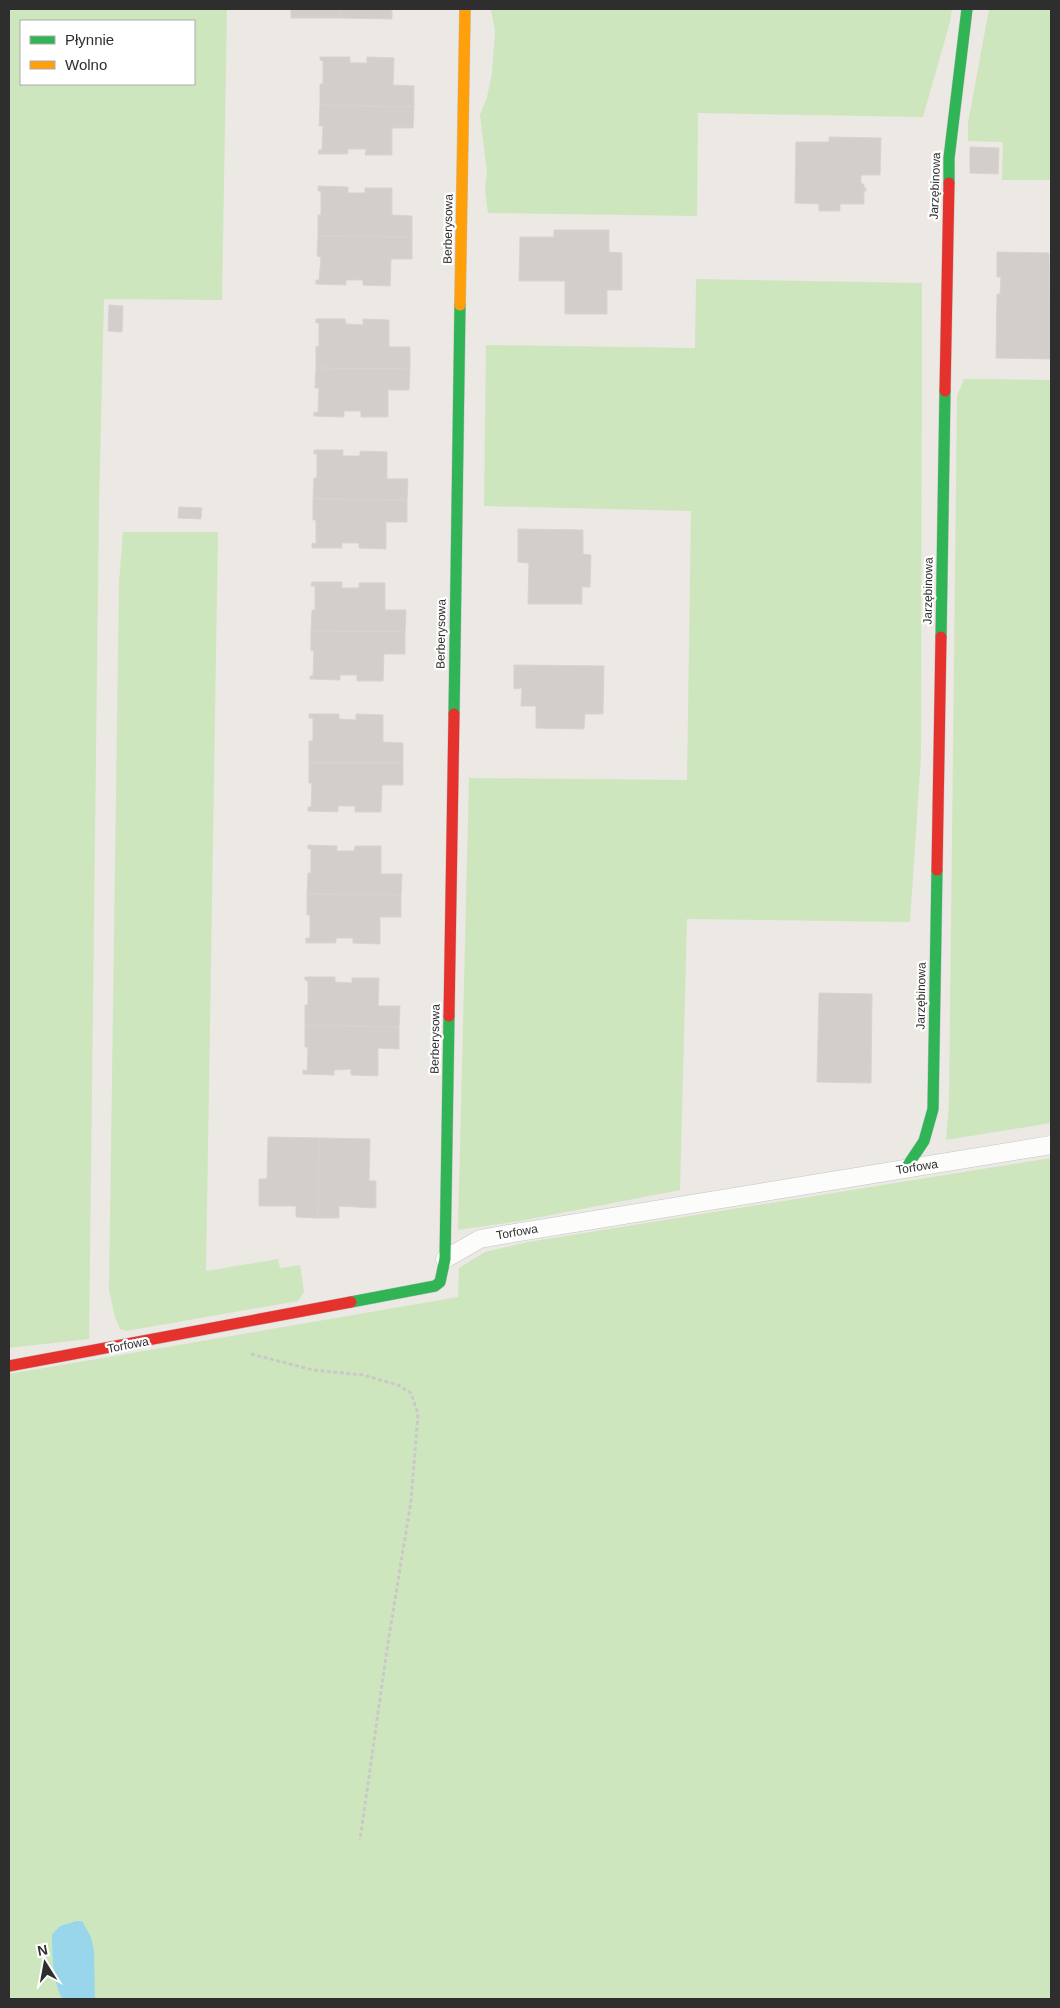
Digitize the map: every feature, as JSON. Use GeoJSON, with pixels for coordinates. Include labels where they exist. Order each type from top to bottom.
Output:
{"type":"FeatureCollection","features":[{"type":"Feature","properties":{"kind":"street","name":"Berberysowa"},"geometry":{"type":"LineString","coordinates":[[445,1259],[466,9]]}},
{"type":"Feature","properties":{"kind":"street","name":"Jarzębinowa"},"geometry":{"type":"LineString","coordinates":[[906,1168],[919,1154],[925,1141],[931,1126],[933,1109],[949,158],[967,9]]}},
{"type":"Feature","properties":{"kind":"street","name":"Torfowa"},"geometry":{"type":"LineString","coordinates":[[9,1366],[435,1286],[440,1282],[445,1259]]}},
{"type":"Feature","properties":{"kind":"lane","name":"Torfowa"},"geometry":{"type":"LineString","coordinates":[[445,1259],[480,1239],[1051,1145]]}},
{"type":"Feature","properties":{"kind":"path"},"geometry":{"type":"LineString","coordinates":[[228,1326],[233,1340],[241,1348],[255,1356],[273,1358],[313,1370],[364,1375],[398,1385],[412,1393],[418,1414],[411,1501],[387,1649],[360,1840]]}},
{"type":"Feature","properties":{"kind":"green space"},"geometry":{"type":"Polygon","coordinates":[[[9,9],[227,9],[222,300],[104,299],[99,505],[89,1339],[9,1348],[9,9]]]}},
{"type":"Feature","properties":{"kind":"green space"},"geometry":{"type":"Polygon","coordinates":[[[491,9],[952,9],[923,117],[698,113],[697,216],[488,213],[485,190],[487,173],[480,115],[487,97],[492,73],[495,32],[491,9]]]}},
{"type":"Feature","properties":{"kind":"green space"},"geometry":{"type":"Polygon","coordinates":[[[989,9],[1051,9],[1051,180],[1002,180],[1003,142],[968,141],[968,123],[989,9]]]}},
{"type":"Feature","properties":{"kind":"green space"},"geometry":{"type":"Polygon","coordinates":[[[696,279],[922,283],[921,756],[910,922],[687,919],[680,1190],[520,1221],[458,1230],[469,778],[687,780],[691,511],[484,506],[486,345],[695,348],[696,279]]]}},
{"type":"Feature","properties":{"kind":"green space"},"geometry":{"type":"Polygon","coordinates":[[[964,379],[1051,380],[1051,1123],[946,1140],[949,1103],[957,396],[964,379]]]}},
{"type":"Feature","properties":{"kind":"green space"},"geometry":{"type":"Polygon","coordinates":[[[123,532],[218,532],[206,1271],[278,1259],[280,1268],[300,1265],[304,1292],[298,1301],[126,1331],[120,1329],[115,1317],[109,1290],[119,582],[123,532]]]}},
{"type":"Feature","properties":{"kind":"green space"},"geometry":{"type":"Polygon","coordinates":[[[1051,1158],[1051,1999],[95,1999],[94,1981],[76,1921],[60,1926],[52,1934],[54,1976],[62,1999],[9,1999],[9,1374],[458,1297],[459,1268],[485,1252],[528,1242],[1051,1158]]]}},
{"type":"Feature","properties":{"kind":"water"},"geometry":{"type":"Polygon","coordinates":[[[82,1921],[91,1937],[94,1951],[95,1999],[62,1999],[54,1976],[52,1934],[60,1926],[82,1921]]]}},
{"type":"Feature","properties":{"kind":"building"},"geometry":{"type":"Polygon","coordinates":[[[291,9],[340,9],[340,18],[291,18],[291,9]]]}},
{"type":"Feature","properties":{"kind":"building"},"geometry":{"type":"Polygon","coordinates":[[[340,9],[392,9],[392,19],[340,18],[340,9]]]}},
{"type":"Feature","properties":{"kind":"building"},"geometry":{"type":"Polygon","coordinates":[[[320,57],[350,57],[350,63],[367,63],[367,57],[394,58],[393,85],[414,86],[414,107],[320,105],[320,84],[323,84],[323,61],[320,60],[320,57]]]}},
{"type":"Feature","properties":{"kind":"building"},"geometry":{"type":"Polygon","coordinates":[[[320,105],[414,107],[413,128],[392,128],[392,155],[365,155],[366,149],[348,149],[348,154],[318,154],[319,150],[322,150],[323,126],[319,126],[320,105]]]}},
{"type":"Feature","properties":{"kind":"building"},"geometry":{"type":"Polygon","coordinates":[[[829,137],[881,138],[880,175],[861,175],[861,184],[864,184],[864,188],[866,188],[866,191],[864,191],[864,204],[840,204],[840,211],[819,211],[819,204],[795,203],[796,142],[829,142],[829,137]]]}},
{"type":"Feature","properties":{"kind":"building"},"geometry":{"type":"Polygon","coordinates":[[[970,147],[999,148],[998,174],[970,173],[970,147]]]}},
{"type":"Feature","properties":{"kind":"building"},"geometry":{"type":"Polygon","coordinates":[[[318,186],[348,187],[348,193],[365,193],[365,188],[392,188],[392,215],[412,216],[412,237],[318,236],[318,215],[321,215],[321,191],[318,191],[318,186]]]}},
{"type":"Feature","properties":{"kind":"building"},"geometry":{"type":"Polygon","coordinates":[[[554,230],[609,230],[609,252],[622,253],[622,290],[607,290],[607,314],[565,314],[565,281],[519,281],[520,237],[554,237],[554,230]]]}},
{"type":"Feature","properties":{"kind":"building"},"geometry":{"type":"Polygon","coordinates":[[[318,236],[412,237],[412,259],[391,259],[390,286],[363,285],[363,280],[346,280],[346,285],[316,284],[316,280],[319,280],[321,257],[317,256],[318,236]]]}},
{"type":"Feature","properties":{"kind":"building"},"geometry":{"type":"Polygon","coordinates":[[[997,252],[1049,253],[1051,359],[996,358],[997,294],[1000,294],[1001,277],[997,277],[997,252]]]}},
{"type":"Feature","properties":{"kind":"building"},"geometry":{"type":"Polygon","coordinates":[[[109,305],[123,306],[122,332],[108,331],[109,305]]]}},
{"type":"Feature","properties":{"kind":"building"},"geometry":{"type":"Polygon","coordinates":[[[316,319],[345,319],[346,324],[363,325],[363,319],[389,320],[389,347],[410,347],[410,369],[316,368],[316,346],[319,347],[319,323],[316,323],[316,319]]]}},
{"type":"Feature","properties":{"kind":"building"},"geometry":{"type":"Polygon","coordinates":[[[316,368],[410,369],[409,390],[388,390],[388,417],[361,417],[361,411],[344,411],[344,417],[314,416],[314,412],[318,413],[319,388],[315,388],[316,368]]]}},
{"type":"Feature","properties":{"kind":"building"},"geometry":{"type":"Polygon","coordinates":[[[314,450],[343,450],[343,456],[360,456],[360,451],[387,452],[387,479],[408,479],[407,500],[313,499],[314,478],[317,478],[317,454],[314,454],[314,450]]]}},
{"type":"Feature","properties":{"kind":"building"},"geometry":{"type":"Polygon","coordinates":[[[313,499],[407,500],[407,522],[386,522],[386,549],[359,548],[359,543],[342,543],[342,548],[312,548],[312,543],[316,544],[316,520],[313,520],[313,499]]]}},
{"type":"Feature","properties":{"kind":"building"},"geometry":{"type":"Polygon","coordinates":[[[179,507],[202,508],[201,519],[178,518],[179,507]]]}},
{"type":"Feature","properties":{"kind":"building"},"geometry":{"type":"Polygon","coordinates":[[[518,529],[583,530],[583,554],[591,555],[590,587],[582,587],[582,604],[528,604],[529,563],[518,562],[518,529]]]}},
{"type":"Feature","properties":{"kind":"building"},"geometry":{"type":"Polygon","coordinates":[[[312,582],[342,582],[342,588],[359,588],[359,583],[385,583],[385,610],[406,610],[405,632],[311,631],[312,610],[315,610],[315,586],[311,586],[312,582]]]}},
{"type":"Feature","properties":{"kind":"building"},"geometry":{"type":"Polygon","coordinates":[[[311,631],[405,632],[405,654],[384,654],[383,681],[357,681],[357,675],[340,675],[340,680],[310,679],[310,676],[313,676],[314,651],[311,651],[311,631]]]}},
{"type":"Feature","properties":{"kind":"building"},"geometry":{"type":"Polygon","coordinates":[[[514,665],[604,666],[603,714],[585,714],[584,729],[536,728],[536,706],[521,706],[522,688],[514,689],[514,665]]]}},
{"type":"Feature","properties":{"kind":"building"},"geometry":{"type":"Polygon","coordinates":[[[309,714],[339,714],[339,719],[356,720],[356,714],[383,715],[383,742],[403,743],[403,763],[309,763],[309,741],[313,741],[313,718],[309,718],[309,714]]]}},
{"type":"Feature","properties":{"kind":"building"},"geometry":{"type":"Polygon","coordinates":[[[309,763],[403,763],[403,785],[382,785],[381,812],[355,812],[355,806],[338,806],[338,812],[308,811],[308,807],[311,807],[312,783],[309,783],[309,763]]]}},
{"type":"Feature","properties":{"kind":"building"},"geometry":{"type":"Polygon","coordinates":[[[308,845],[337,846],[337,851],[354,851],[355,846],[381,846],[381,874],[402,874],[401,895],[307,894],[308,873],[311,873],[311,849],[308,849],[308,845]]]}},
{"type":"Feature","properties":{"kind":"building"},"geometry":{"type":"Polygon","coordinates":[[[307,894],[401,895],[401,917],[380,917],[380,944],[353,943],[353,938],[336,938],[336,943],[306,943],[306,938],[310,938],[310,915],[307,915],[307,894]]]}},
{"type":"Feature","properties":{"kind":"building"},"geometry":{"type":"Polygon","coordinates":[[[305,977],[335,977],[335,982],[352,983],[352,978],[379,978],[378,1006],[400,1006],[399,1027],[305,1025],[305,1005],[308,1005],[308,981],[305,980],[305,977]]]}},
{"type":"Feature","properties":{"kind":"building"},"geometry":{"type":"Polygon","coordinates":[[[819,993],[872,994],[871,1083],[817,1082],[819,993]]]}},
{"type":"Feature","properties":{"kind":"building"},"geometry":{"type":"Polygon","coordinates":[[[305,1025],[399,1027],[399,1049],[378,1048],[378,1076],[351,1075],[351,1069],[334,1070],[334,1075],[303,1074],[303,1070],[307,1071],[308,1047],[305,1047],[305,1025]]]}},
{"type":"Feature","properties":{"kind":"building"},"geometry":{"type":"Polygon","coordinates":[[[268,1137],[319,1138],[318,1218],[296,1217],[296,1206],[259,1206],[259,1179],[267,1179],[268,1137]]]}},
{"type":"Feature","properties":{"kind":"building"},"geometry":{"type":"Polygon","coordinates":[[[319,1138],[370,1139],[369,1181],[376,1181],[376,1208],[339,1206],[339,1218],[318,1218],[319,1138]]]}},
{"type":"Feature","properties":{"kind":"traffic: fast"},"geometry":{"type":"LineString","coordinates":[[949,183],[949,158],[967,9]]}},
{"type":"Feature","properties":{"kind":"traffic: fast"},"geometry":{"type":"LineString","coordinates":[[454,714],[460,305]]}},
{"type":"Feature","properties":{"kind":"traffic: fast"},"geometry":{"type":"LineString","coordinates":[[941,637],[945,391]]}},
{"type":"Feature","properties":{"kind":"traffic: fast"},"geometry":{"type":"LineString","coordinates":[[906,1168],[924,1141],[933,1109],[937,870]]}},
{"type":"Feature","properties":{"kind":"traffic: fast"},"geometry":{"type":"LineString","coordinates":[[351,1302],[435,1286],[440,1282],[445,1259],[449,1016]]}},
{"type":"Feature","properties":{"kind":"traffic: slow"},"geometry":{"type":"LineString","coordinates":[[460,305],[465,9]]}},
{"type":"Feature","properties":{"kind":"traffic: jam"},"geometry":{"type":"LineString","coordinates":[[945,391],[949,183]]}},
{"type":"Feature","properties":{"kind":"traffic: jam"},"geometry":{"type":"LineString","coordinates":[[937,870],[941,637]]}},
{"type":"Feature","properties":{"kind":"traffic: jam"},"geometry":{"type":"LineString","coordinates":[[449,1016],[454,714]]}},
{"type":"Feature","properties":{"kind":"traffic: jam"},"geometry":{"type":"LineString","coordinates":[[9,1366],[351,1302]]}}]}
